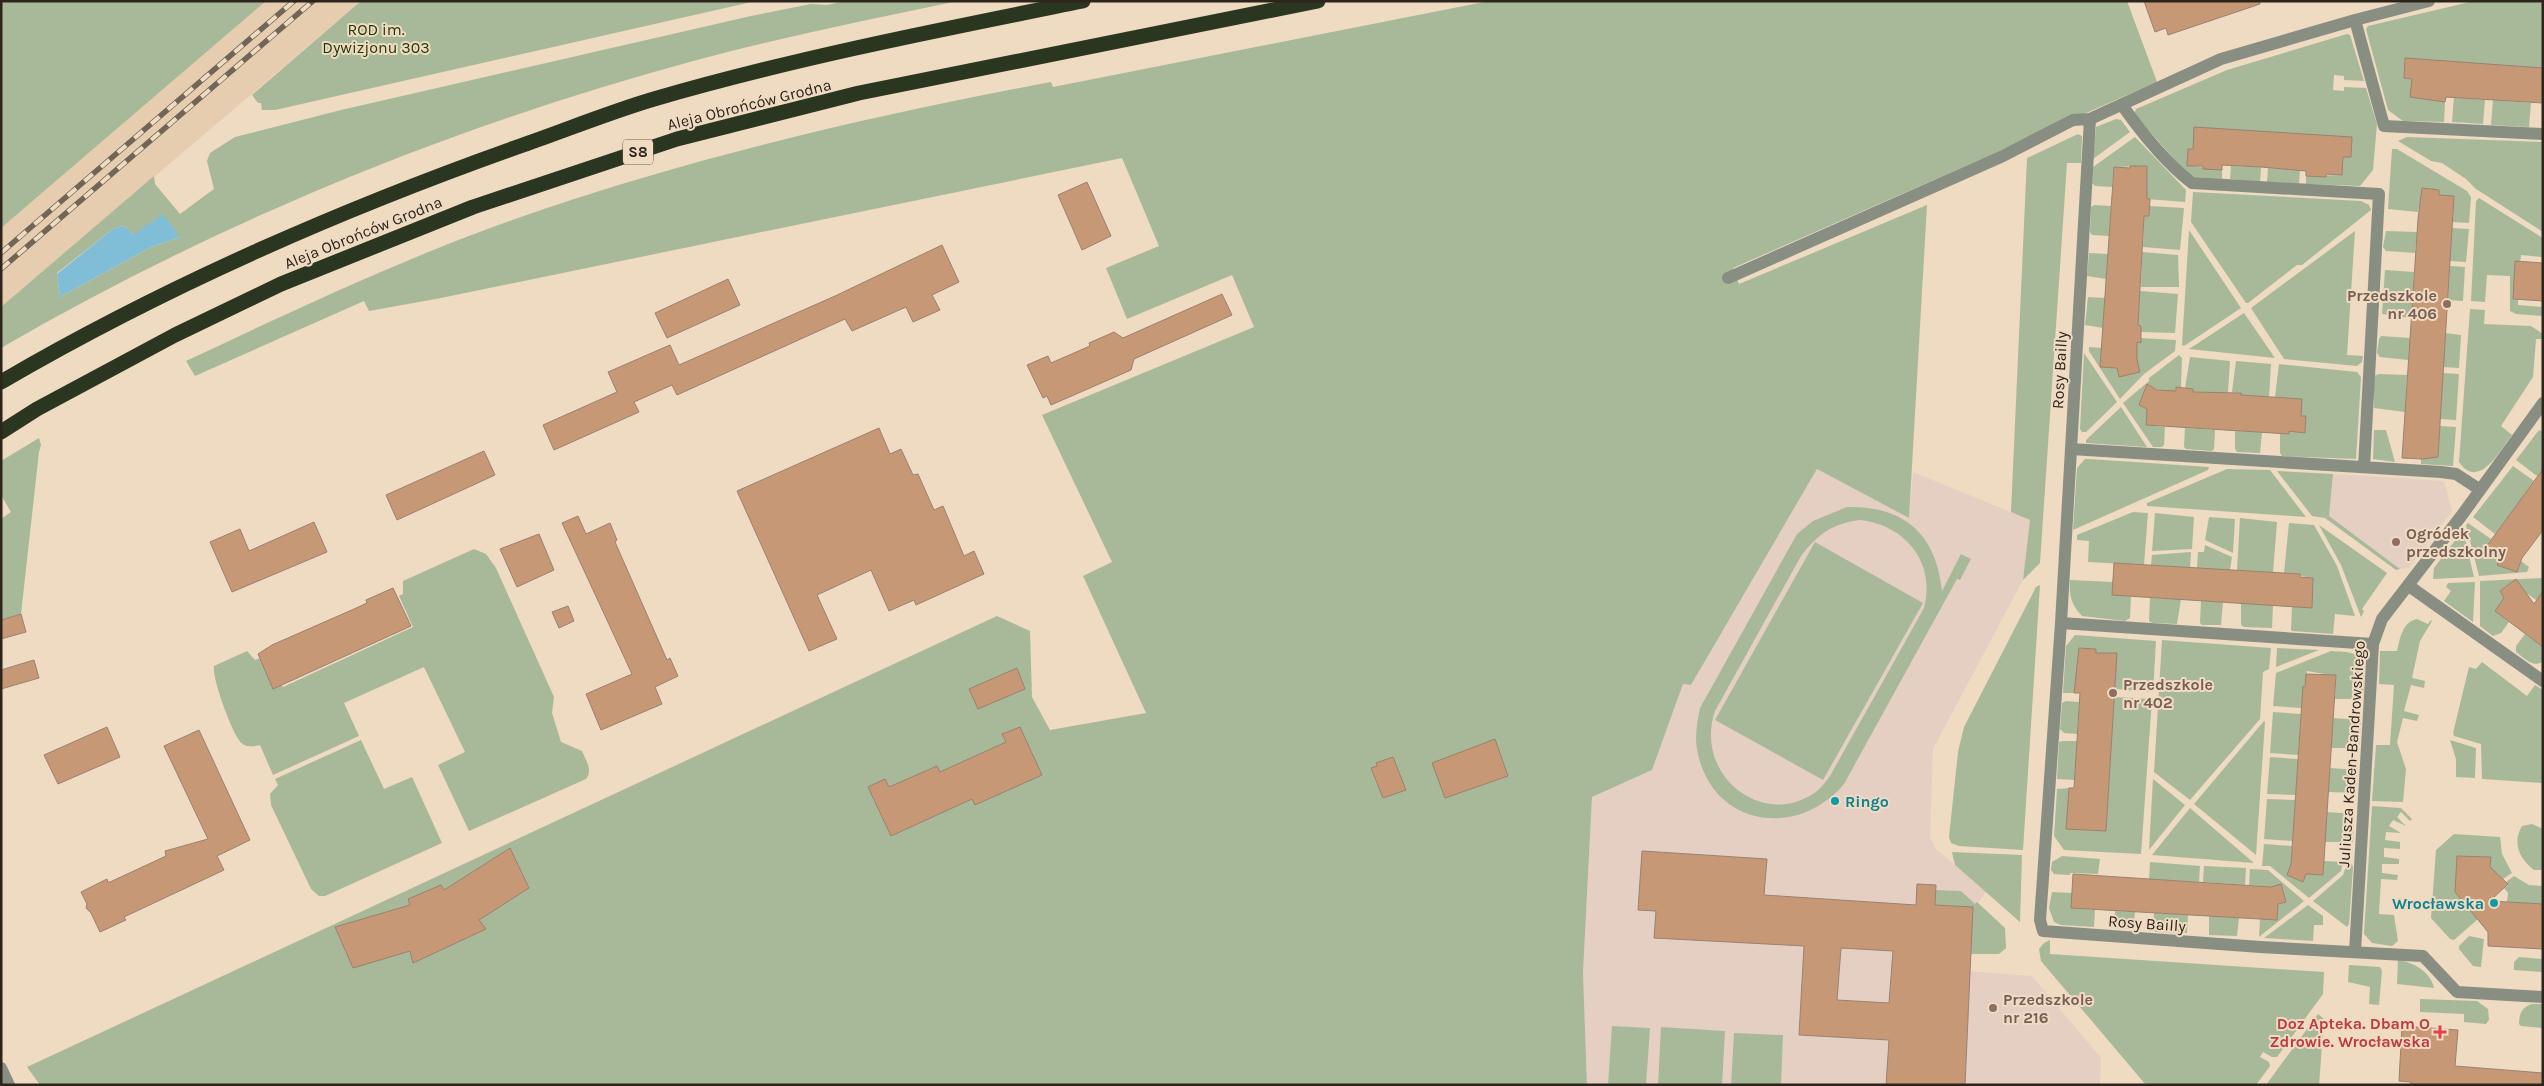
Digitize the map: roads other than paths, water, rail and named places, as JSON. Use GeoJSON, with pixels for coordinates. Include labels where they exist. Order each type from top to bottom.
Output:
{"type":"FeatureCollection","features":[{"type":"Feature","properties":{"kind":"highway","name":"Aleja Obrońców Grodna"},"geometry":{"type":"LineString","coordinates":[[1,382],[156,297],[264,247],[467,165],[653,100],[854,48],[1083,1]]}},
{"type":"Feature","properties":{"kind":"highway","name":"Aleja Obrońców Grodna"},"geometry":{"type":"LineString","coordinates":[[1,432],[37,410],[175,334],[282,284],[473,207],[677,139],[859,93],[1318,1]]}},
{"type":"Feature","properties":{"kind":"street"},"geometry":{"type":"LineString","coordinates":[[1728,278],[2003,156],[2073,120],[2090,119],[2221,59],[2355,20],[2429,1]]}},
{"type":"Feature","properties":{"kind":"street"},"geometry":{"type":"LineString","coordinates":[[2355,20],[2382,112],[2384,126],[2543,134]]}},
{"type":"Feature","properties":{"kind":"street"},"geometry":{"type":"LineString","coordinates":[[2122,105],[2174,167],[2192,183],[2379,194],[2364,466]]}},
{"type":"Feature","properties":{"kind":"street","name":"Rosy Bailly"},"geometry":{"type":"LineString","coordinates":[[2090,119],[2061,623],[2040,920],[2044,931],[2424,956],[2457,992],[2543,997]]}},
{"type":"Feature","properties":{"kind":"street","name":"Juliusza Kaden-Bandrowskiego"},"geometry":{"type":"LineString","coordinates":[[2355,952],[2373,644],[2382,619],[2409,586],[2543,403]]}},
{"type":"Feature","properties":{"kind":"street"},"geometry":{"type":"LineString","coordinates":[[2071,450],[2364,466],[2456,474],[2479,489]]}},
{"type":"Feature","properties":{"kind":"street"},"geometry":{"type":"LineString","coordinates":[[2409,586],[2543,681]]}},
{"type":"Feature","properties":{"kind":"street"},"geometry":{"type":"LineString","coordinates":[[2061,623],[2373,644]]}},
{"type":"Feature","properties":{"kind":"street"},"geometry":{"type":"LineString","coordinates":[[1,1068],[9,1085]]}},
{"type":"Feature","properties":{"kind":"water"},"geometry":{"type":"Polygon","coordinates":[[[163,214],[180,237],[151,247],[60,297],[57,274],[114,228],[125,226],[133,235],[163,214]]]}},
{"type":"Feature","properties":{"kind":"railway"},"geometry":{"type":"LineString","coordinates":[[1,253],[294,1]]}},
{"type":"Feature","properties":{"kind":"railway"},"geometry":{"type":"LineString","coordinates":[[1,269],[313,1]]}},
{"type":"Feature","properties":{"kind":"place","name":"Przedszkole nr 406"},"geometry":{"type":"Point","coordinates":[2447,304]}},
{"type":"Feature","properties":{"kind":"place","name":"Ogródek przedszkolny"},"geometry":{"type":"Point","coordinates":[2396,542]}},
{"type":"Feature","properties":{"kind":"place","name":"Przedszkole nr 402"},"geometry":{"type":"Point","coordinates":[2113,693]}},
{"type":"Feature","properties":{"kind":"place","name":"Ringo"},"geometry":{"type":"Point","coordinates":[1835,801]}},
{"type":"Feature","properties":{"kind":"place","name":"Wrocławska"},"geometry":{"type":"Point","coordinates":[2494,903]}},
{"type":"Feature","properties":{"kind":"place","name":"Przedszkole nr 216"},"geometry":{"type":"Point","coordinates":[1993,1008]}},
{"type":"Feature","properties":{"kind":"place","name":"Doz Apteka. Dbam O Zdrowie. Wrocławska"},"geometry":{"type":"Point","coordinates":[2440,1032]}},
{"type":"Feature","properties":{"kind":"park label","name":"ROD im. Dywizjonu 303"},"geometry":{"type":"Point","coordinates":[376,38]}}]}
